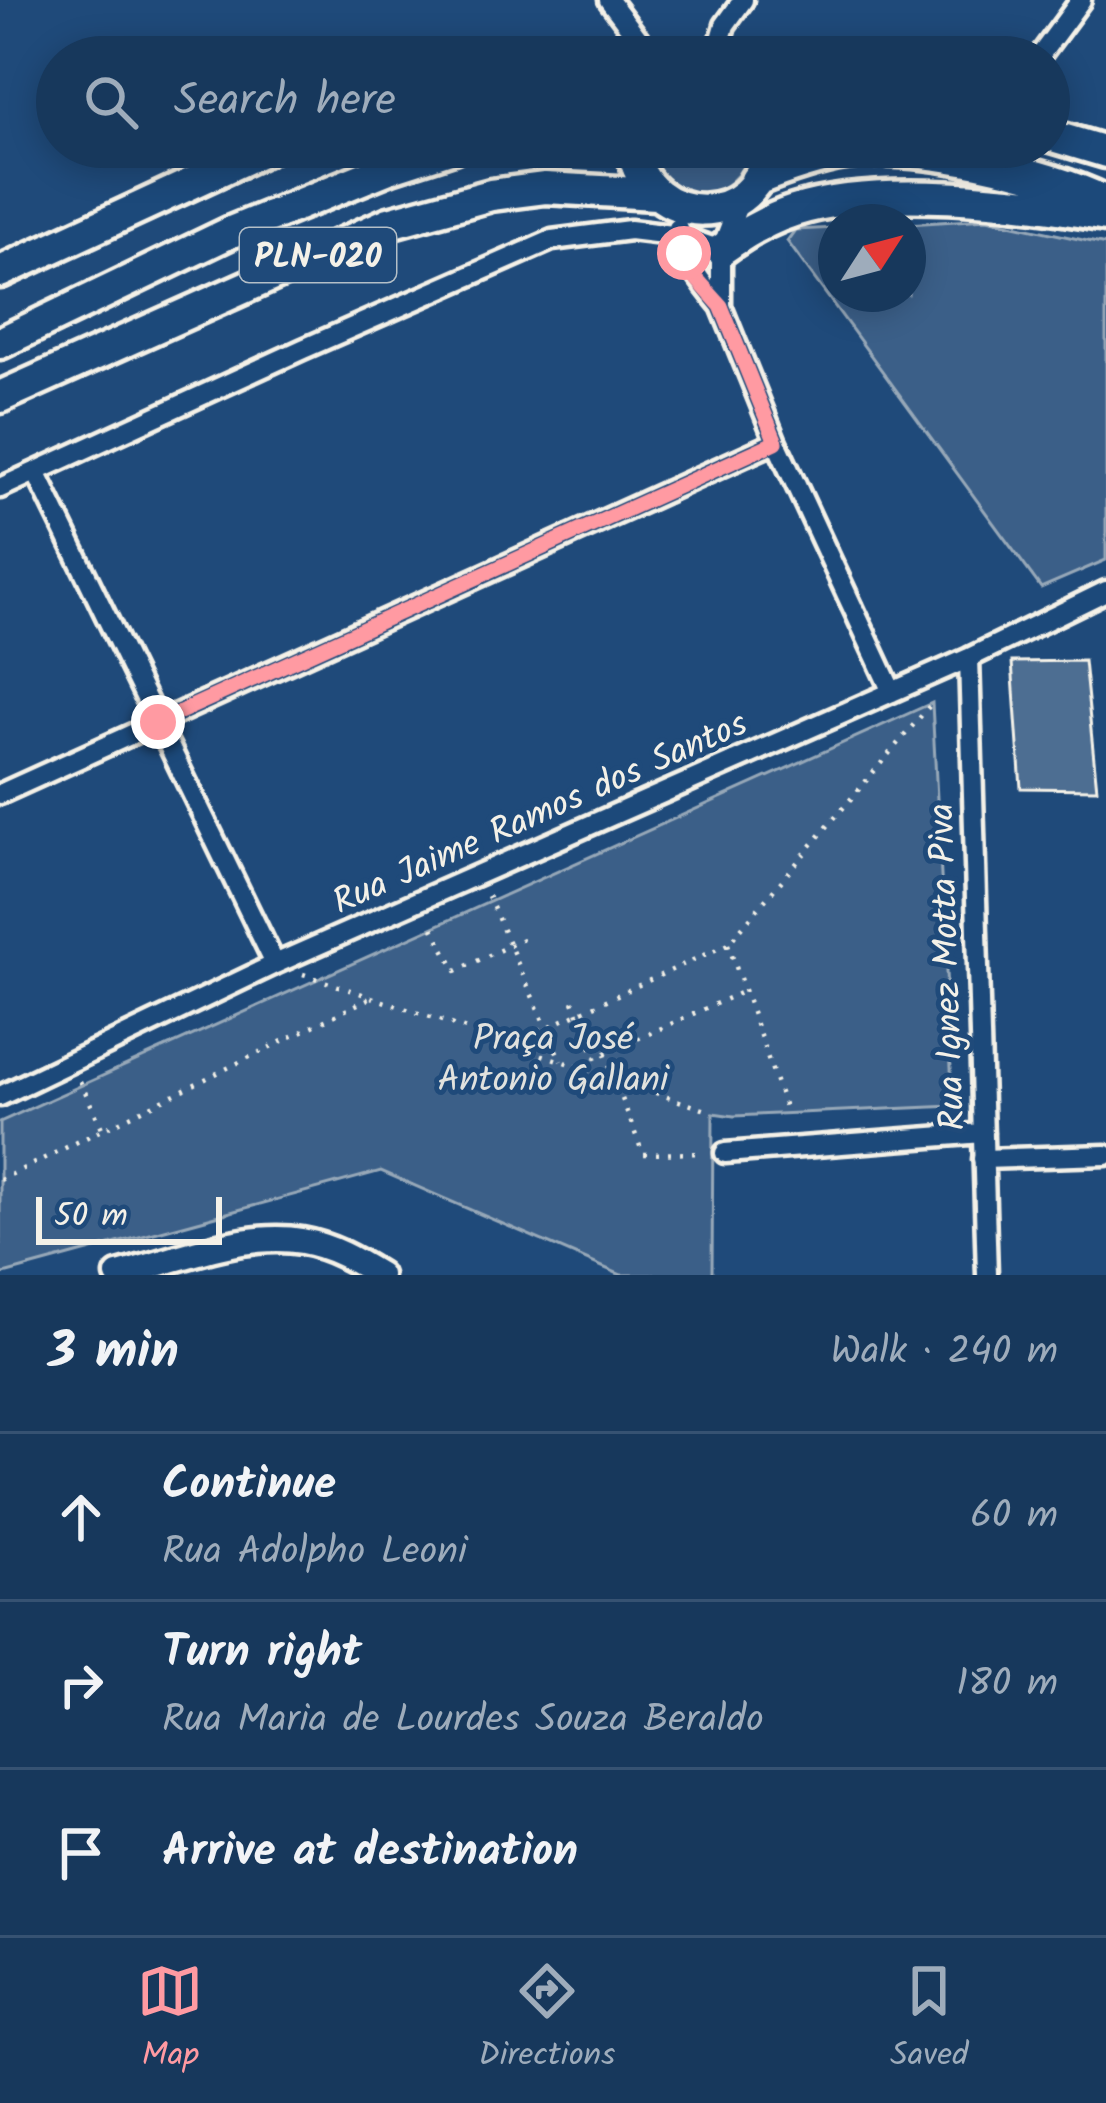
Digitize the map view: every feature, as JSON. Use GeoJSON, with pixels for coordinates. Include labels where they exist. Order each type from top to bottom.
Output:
{"type":"FeatureCollection","features":[{"type":"Feature","properties":{"kind":"main road"},"geometry":{"type":"LineString","coordinates":[[1070,141],[1106,152]]}},
{"type":"Feature","properties":{"kind":"main road"},"geometry":{"type":"LineString","coordinates":[[0,272],[225,168]]}},
{"type":"Feature","properties":{"kind":"main road","name":"PLN-020"},"geometry":{"type":"LineString","coordinates":[[0,344],[231,232],[389,168]]}},
{"type":"Feature","properties":{"kind":"main road"},"geometry":{"type":"LineString","coordinates":[[639,168],[643,180],[672,213]]}},
{"type":"Feature","properties":{"kind":"main road"},"geometry":{"type":"LineString","coordinates":[[750,187],[758,168]]}},
{"type":"Feature","properties":{"kind":"main road","name":"PLN-020"},"geometry":{"type":"LineString","coordinates":[[0,398],[389,223],[491,195],[545,188],[672,213],[702,211],[724,206],[789,168]]}},
{"type":"Feature","properties":{"kind":"main road","name":"PLN-020"},"geometry":{"type":"LineString","coordinates":[[994,168],[1049,180],[1106,202]]}},
{"type":"Feature","properties":{"kind":"main road"},"geometry":{"type":"LineString","coordinates":[[721,250],[771,219],[849,201],[978,199],[1106,216]]}},
{"type":"Feature","properties":{"kind":"street"},"geometry":{"type":"LineString","coordinates":[[609,0],[636,36]]}},
{"type":"Feature","properties":{"kind":"street"},"geometry":{"type":"LineString","coordinates":[[722,36],[743,0]]}},
{"type":"Feature","properties":{"kind":"street"},"geometry":{"type":"LineString","coordinates":[[1054,36],[1081,0]]}},
{"type":"Feature","properties":{"kind":"street"},"geometry":{"type":"LineString","coordinates":[[721,306],[721,250],[750,187]]}},
{"type":"Feature","properties":{"kind":"street"},"geometry":{"type":"LineString","coordinates":[[672,213],[721,250]]}},
{"type":"Feature","properties":{"kind":"street"},"geometry":{"type":"LineString","coordinates":[[672,213],[696,278],[721,306],[776,442],[892,692]]}},
{"type":"Feature","properties":{"kind":"street"},"geometry":{"type":"LineString","coordinates":[[0,488],[552,240],[630,230],[672,213]]}},
{"type":"Feature","properties":{"kind":"street"},"geometry":{"type":"LineString","coordinates":[[0,794],[776,442]]}},
{"type":"Feature","properties":{"kind":"street"},"geometry":{"type":"LineString","coordinates":[[37,472],[275,964]]}},
{"type":"Feature","properties":{"kind":"street","name":"Rua Jaime Ramos dos Santos"},"geometry":{"type":"LineString","coordinates":[[0,1096],[275,964],[969,658],[1106,591]]}},
{"type":"Feature","properties":{"kind":"street","name":"Rua Ignez Motta Piva"},"geometry":{"type":"LineString","coordinates":[[969,658],[987,1275]]}},
{"type":"Feature","properties":{"kind":"street"},"geometry":{"type":"LineString","coordinates":[[725,1153],[982,1132]]}},
{"type":"Feature","properties":{"kind":"street"},"geometry":{"type":"LineString","coordinates":[[983,1159],[1106,1155]]}},
{"type":"Feature","properties":{"kind":"street"},"geometry":{"type":"LineString","coordinates":[[118,1275],[253,1240],[301,1240],[344,1254],[379,1275]]}},
{"type":"Feature","properties":{"kind":"path"},"geometry":{"type":"LineString","coordinates":[[505,1042],[728,944],[932,703]]}},
{"type":"Feature","properties":{"kind":"path"},"geometry":{"type":"LineString","coordinates":[[477,875],[561,1061]]}},
{"type":"Feature","properties":{"kind":"path"},"geometry":{"type":"LineString","coordinates":[[433,928],[455,971],[526,938]]}},
{"type":"Feature","properties":{"kind":"path"},"geometry":{"type":"LineString","coordinates":[[728,944],[787,1113]]}},
{"type":"Feature","properties":{"kind":"path"},"geometry":{"type":"LineString","coordinates":[[275,964],[712,1112]]}},
{"type":"Feature","properties":{"kind":"path"},"geometry":{"type":"LineString","coordinates":[[573,1001],[595,1058],[744,991]]}},
{"type":"Feature","properties":{"kind":"path"},"geometry":{"type":"LineString","coordinates":[[0,1180],[372,998]]}},
{"type":"Feature","properties":{"kind":"path"},"geometry":{"type":"LineString","coordinates":[[605,1054],[643,1154],[725,1153]]}},
{"type":"Feature","properties":{"kind":"path"},"geometry":{"type":"LineString","coordinates":[[72,1063],[103,1130]]}},
{"type":"Feature","properties":{"kind":"green space"},"geometry":{"type":"Polygon","coordinates":[[[658,168],[742,168],[716,191],[700,194],[669,182],[658,168]]]}},
{"type":"Feature","properties":{"kind":"green space"},"geometry":{"type":"Polygon","coordinates":[[[987,219],[1106,245],[1106,560],[1041,588],[839,312],[926,312],[926,223],[987,219]]]}},
{"type":"Feature","properties":{"kind":"green space"},"geometry":{"type":"Polygon","coordinates":[[[818,229],[818,283],[787,241],[795,230],[818,229]]]}},
{"type":"Feature","properties":{"kind":"green space","name":"Praça José Antonio Gallani"},"geometry":{"type":"Polygon","coordinates":[[[932,703],[953,1106],[734,1116],[713,1113],[712,1275],[621,1275],[381,1171],[0,1275],[0,1122],[932,703]]]}},
{"type":"Feature","properties":{"kind":"building"},"geometry":{"type":"Polygon","coordinates":[[[1084,661],[1097,789],[1021,788],[1012,662],[1084,661]]]}},
{"type":"Feature","properties":{"kind":"route"},"geometry":{"type":"LineString","coordinates":[[158,722],[776,442],[721,306],[696,278],[684,253]]}}]}
